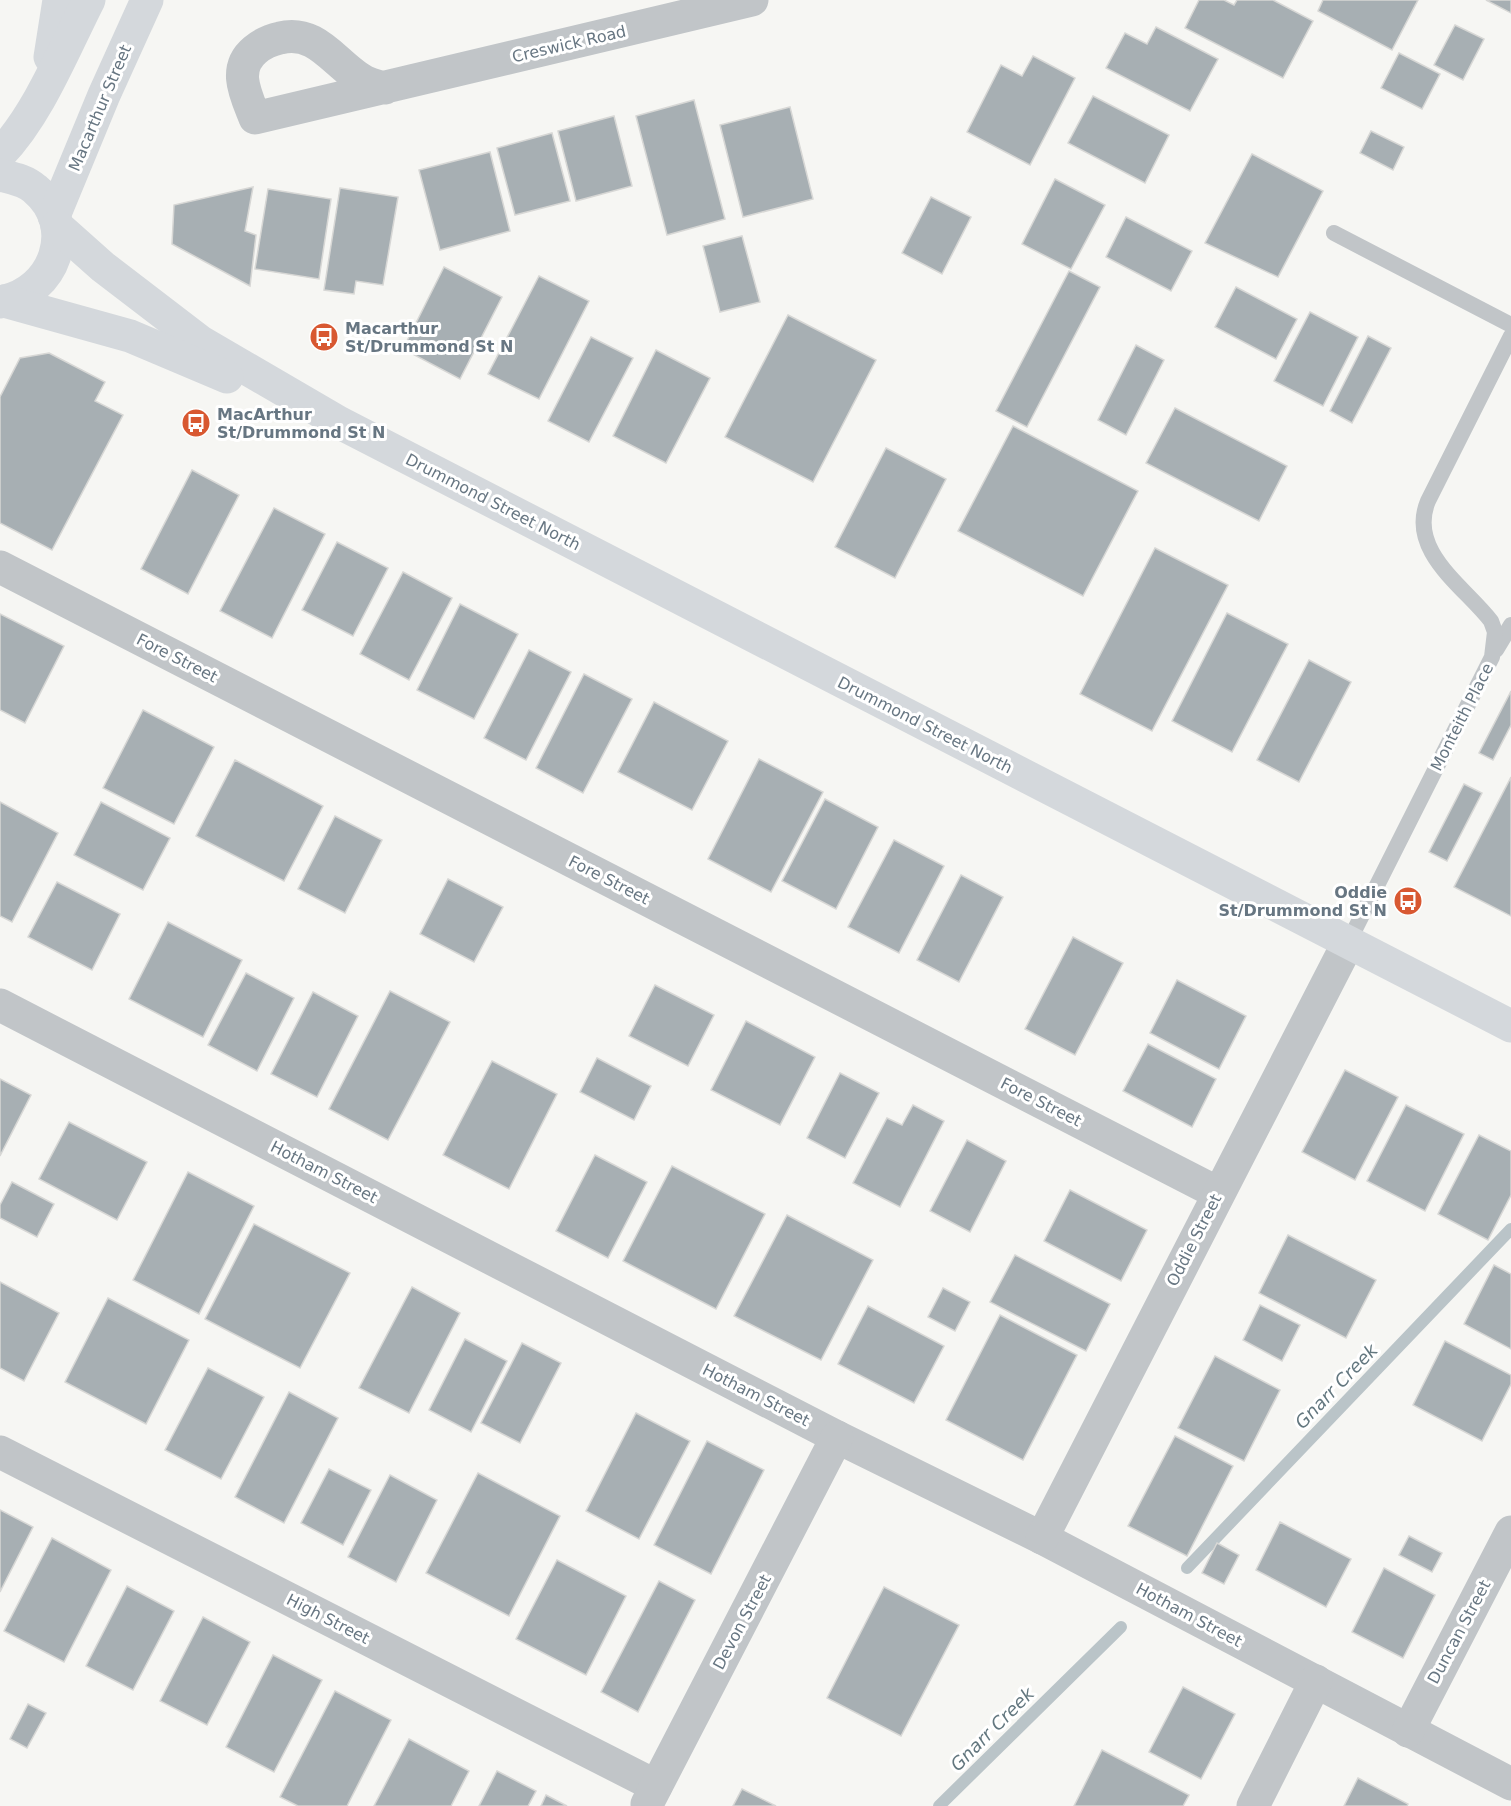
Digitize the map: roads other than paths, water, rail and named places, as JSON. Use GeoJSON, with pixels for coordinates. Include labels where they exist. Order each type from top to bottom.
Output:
{"type":"FeatureCollection","features":[{"type":"Feature","properties":{"kind":"main road"},"geometry":{"type":"LineString","coordinates":[[46,85],[59,0]]}},
{"type":"Feature","properties":{"kind":"main road"},"geometry":{"type":"LineString","coordinates":[[0,154],[15,139],[46,85],[89,0]]}},
{"type":"Feature","properties":{"kind":"main road","name":"Macarthur Street"},"geometry":{"type":"LineString","coordinates":[[2,301],[21,296],[35,287],[46,275],[54,259],[58,243],[56,221],[104,95],[147,0]]}},
{"type":"Feature","properties":{"kind":"main road","name":"Drummond Street North"},"geometry":{"type":"LineString","coordinates":[[0,175],[18,179],[34,188],[46,201],[56,221],[103,267],[201,342],[340,423],[1511,1026]]}},
{"type":"Feature","properties":{"kind":"main road","name":"Drummond Street North"},"geometry":{"type":"LineString","coordinates":[[2,301],[130,336],[340,423]]}},
{"type":"Feature","properties":{"kind":"street","name":"Creswick Road"},"geometry":{"type":"LineString","coordinates":[[385,88],[752,0]]}},
{"type":"Feature","properties":{"kind":"street","name":"Fore Street"},"geometry":{"type":"LineString","coordinates":[[0,567],[1218,1193]]}},
{"type":"Feature","properties":{"kind":"street","name":"Oddie Street"},"geometry":{"type":"LineString","coordinates":[[1042,1538],[1348,943]]}},
{"type":"Feature","properties":{"kind":"street","name":"Hotham Street"},"geometry":{"type":"LineString","coordinates":[[0,1005],[837,1437],[1042,1538],[1511,1784]]}},
{"type":"Feature","properties":{"kind":"street","name":"Devon Street"},"geometry":{"type":"LineString","coordinates":[[651,1796],[837,1437]]}},
{"type":"Feature","properties":{"kind":"street","name":"High Street"},"geometry":{"type":"LineString","coordinates":[[0,1452],[651,1796]]}},
{"type":"Feature","properties":{"kind":"street","name":"Duncan Street"},"geometry":{"type":"LineString","coordinates":[[1408,1731],[1511,1532]]}},
{"type":"Feature","properties":{"kind":"street"},"geometry":{"type":"LineString","coordinates":[[1253,1806],[1316,1682]]}},
{"type":"Feature","properties":{"kind":"lane"},"geometry":{"type":"LineString","coordinates":[[1334,233],[1511,325]]}},
{"type":"Feature","properties":{"kind":"lane","name":"Monteith Place"},"geometry":{"type":"LineString","coordinates":[[1348,943],[1488,668],[1495,644],[1495,632],[1491,621],[1435,557],[1427,544],[1423,521],[1428,501],[1511,336]]}},
{"type":"Feature","properties":{"kind":"lane"},"geometry":{"type":"LineString","coordinates":[[1488,668],[1511,625]]}},
{"type":"Feature","properties":{"kind":"waterway","name":"Gnarr Creek"},"geometry":{"type":"LineString","coordinates":[[1187,1568],[1511,1229]]}},
{"type":"Feature","properties":{"kind":"waterway","name":"Gnarr Creek"},"geometry":{"type":"LineString","coordinates":[[939,1806],[1121,1627]]}},
{"type":"Feature","properties":{"kind":"place","name":"Macarthur St/Drummond St N"},"geometry":{"type":"Point","coordinates":[324,337]}},
{"type":"Feature","properties":{"kind":"place","name":"MacArthur St/Drummond St N"},"geometry":{"type":"Point","coordinates":[196,423]}},
{"type":"Feature","properties":{"kind":"place","name":"Oddie St/Drummond St N"},"geometry":{"type":"Point","coordinates":[1408,901]}}]}
